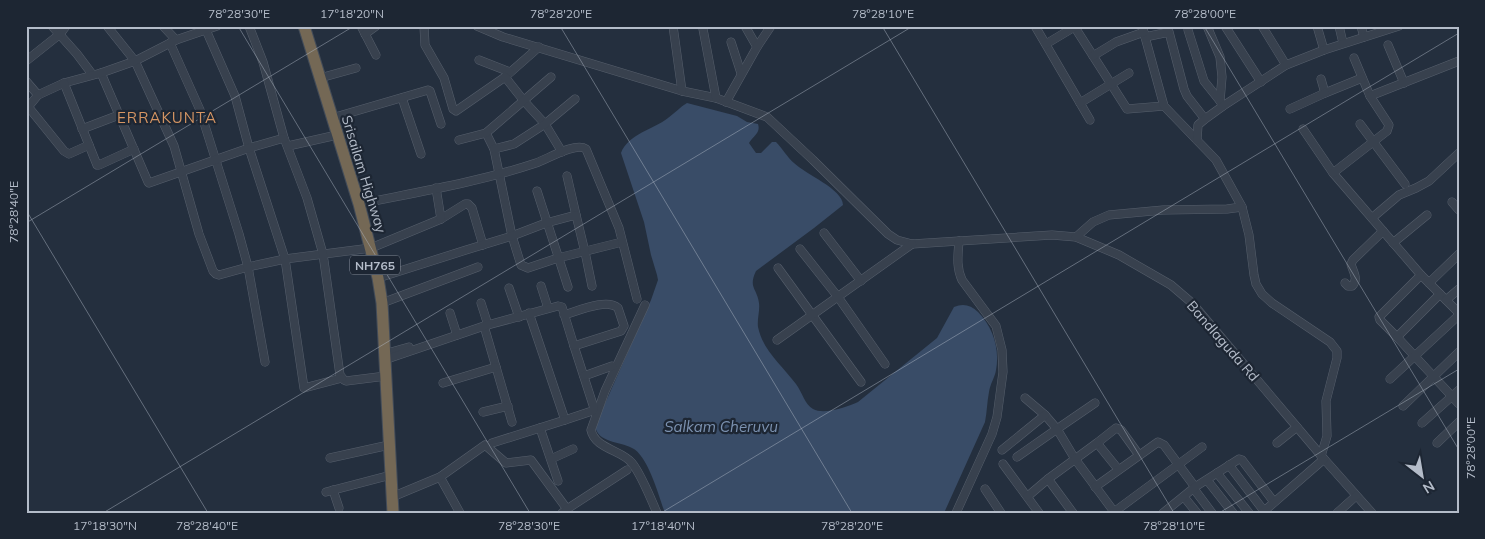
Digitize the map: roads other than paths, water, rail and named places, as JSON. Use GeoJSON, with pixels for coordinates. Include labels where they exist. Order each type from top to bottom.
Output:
{"type":"FeatureCollection","features":[{"type":"Feature","properties":{"kind":"highway","name":"Srisailam Highway"},"geometry":{"type":"LineString","coordinates":[[304,26],[359,204],[378,278],[382,304],[393,513]]}},
{"type":"Feature","properties":{"kind":"street"},"geometry":{"type":"LineString","coordinates":[[52,26],[92,74]]}},
{"type":"Feature","properties":{"kind":"street"},"geometry":{"type":"LineString","coordinates":[[26,61],[60,34],[66,26]]}},
{"type":"Feature","properties":{"kind":"street"},"geometry":{"type":"LineString","coordinates":[[107,26],[135,61],[174,146],[200,234],[214,273],[219,275],[248,266],[285,259],[371,248],[441,219],[462,205],[468,204],[473,210],[483,245]]}},
{"type":"Feature","properties":{"kind":"street"},"geometry":{"type":"LineString","coordinates":[[163,26],[173,42],[200,110],[239,234],[248,266],[265,362]]}},
{"type":"Feature","properties":{"kind":"street"},"geometry":{"type":"LineString","coordinates":[[89,145],[69,154],[66,153],[30,109],[31,102],[38,95],[64,83],[92,74],[102,73],[135,61],[173,42],[217,26]]}},
{"type":"Feature","properties":{"kind":"street"},"geometry":{"type":"LineString","coordinates":[[249,26],[263,62],[286,142],[307,198],[323,254],[342,378]]}},
{"type":"Feature","properties":{"kind":"street"},"geometry":{"type":"LineString","coordinates":[[361,26],[376,55]]}},
{"type":"Feature","properties":{"kind":"street"},"geometry":{"type":"LineString","coordinates":[[365,34],[376,26]]}},
{"type":"Feature","properties":{"kind":"street"},"geometry":{"type":"LineString","coordinates":[[424,26],[425,44],[444,78],[453,108],[456,111],[508,75],[539,47]]}},
{"type":"Feature","properties":{"kind":"street"},"geometry":{"type":"LineString","coordinates":[[477,26],[503,37],[682,91],[716,98],[767,117],[888,234],[896,240],[912,244]]}},
{"type":"Feature","properties":{"kind":"street"},"geometry":{"type":"LineString","coordinates":[[744,26],[757,47]]}},
{"type":"Feature","properties":{"kind":"street"},"geometry":{"type":"LineString","coordinates":[[726,102],[741,73],[771,26]]}},
{"type":"Feature","properties":{"kind":"street"},"geometry":{"type":"LineString","coordinates":[[1035,26],[1090,120]]}},
{"type":"Feature","properties":{"kind":"street"},"geometry":{"type":"LineString","coordinates":[[1046,44],[1075,26],[1126,109],[1164,106]]}},
{"type":"Feature","properties":{"kind":"street"},"geometry":{"type":"LineString","coordinates":[[1207,26],[1220,57],[1222,103]]}},
{"type":"Feature","properties":{"kind":"street"},"geometry":{"type":"LineString","coordinates":[[1225,26],[1261,82]]}},
{"type":"Feature","properties":{"kind":"street"},"geometry":{"type":"LineString","coordinates":[[1262,26],[1286,65]]}},
{"type":"Feature","properties":{"kind":"street"},"geometry":{"type":"LineString","coordinates":[[1317,26],[1324,50]]}},
{"type":"Feature","properties":{"kind":"street"},"geometry":{"type":"LineString","coordinates":[[1339,26],[1343,43]]}},
{"type":"Feature","properties":{"kind":"street"},"geometry":{"type":"LineString","coordinates":[[1361,26],[1364,36]]}},
{"type":"Feature","properties":{"kind":"street"},"geometry":{"type":"LineString","coordinates":[[1197,140],[1198,125],[1222,103],[1261,82],[1286,65],[1385,28],[1399,26]]}},
{"type":"Feature","properties":{"kind":"street"},"geometry":{"type":"LineString","coordinates":[[674,27],[682,91]]}},
{"type":"Feature","properties":{"kind":"street"},"geometry":{"type":"LineString","coordinates":[[703,29],[716,98]]}},
{"type":"Feature","properties":{"kind":"street"},"geometry":{"type":"LineString","coordinates":[[1093,56],[1130,36],[1143,32],[1168,29],[1184,89],[1187,96],[1205,119]]}},
{"type":"Feature","properties":{"kind":"street"},"geometry":{"type":"LineString","coordinates":[[206,30],[235,96],[249,148],[285,259],[304,388],[342,378],[346,381],[386,376]]}},
{"type":"Feature","properties":{"kind":"street"},"geometry":{"type":"LineString","coordinates":[[1188,30],[1204,80],[1222,103]]}},
{"type":"Feature","properties":{"kind":"street"},"geometry":{"type":"LineString","coordinates":[[1143,32],[1164,106],[1216,160],[1242,207],[1249,235],[1256,284],[1262,294],[1272,303],[1330,342],[1337,351],[1337,358],[1326,401],[1327,436],[1322,457],[1263,512],[1230,465]]}},
{"type":"Feature","properties":{"kind":"street"},"geometry":{"type":"LineString","coordinates":[[731,42],[741,73]]}},
{"type":"Feature","properties":{"kind":"street"},"geometry":{"type":"LineString","coordinates":[[1388,46],[1404,83]]}},
{"type":"Feature","properties":{"kind":"street"},"geometry":{"type":"LineString","coordinates":[[1333,172],[1388,131],[1389,125],[1370,96],[1354,58]]}},
{"type":"Feature","properties":{"kind":"street"},"geometry":{"type":"LineString","coordinates":[[479,60],[508,75],[524,101],[544,124],[562,152]]}},
{"type":"Feature","properties":{"kind":"street"},"geometry":{"type":"LineString","coordinates":[[1370,96],[1458,64]]}},
{"type":"Feature","properties":{"kind":"street"},"geometry":{"type":"LineString","coordinates":[[320,78],[356,68]]}},
{"type":"Feature","properties":{"kind":"street"},"geometry":{"type":"LineString","coordinates":[[102,73],[148,182],[249,148],[337,135]]}},
{"type":"Feature","properties":{"kind":"street"},"geometry":{"type":"LineString","coordinates":[[1080,103],[1129,73]]}},
{"type":"Feature","properties":{"kind":"street"},"geometry":{"type":"LineString","coordinates":[[459,140],[486,133],[552,77]]}},
{"type":"Feature","properties":{"kind":"street"},"geometry":{"type":"LineString","coordinates":[[1290,108],[1362,78]]}},
{"type":"Feature","properties":{"kind":"street"},"geometry":{"type":"LineString","coordinates":[[1320,79],[1325,94]]}},
{"type":"Feature","properties":{"kind":"street"},"geometry":{"type":"LineString","coordinates":[[26,81],[38,95]]}},
{"type":"Feature","properties":{"kind":"street"},"geometry":{"type":"LineString","coordinates":[[64,83],[95,163],[99,165],[134,150]]}},
{"type":"Feature","properties":{"kind":"street"},"geometry":{"type":"LineString","coordinates":[[332,118],[426,90],[430,91],[441,124]]}},
{"type":"Feature","properties":{"kind":"street"},"geometry":{"type":"LineString","coordinates":[[402,98],[420,154]]}},
{"type":"Feature","properties":{"kind":"street"},"geometry":{"type":"LineString","coordinates":[[494,149],[514,144],[544,124],[575,99]]}},
{"type":"Feature","properties":{"kind":"street"},"geometry":{"type":"LineString","coordinates":[[82,128],[119,115]]}},
{"type":"Feature","properties":{"kind":"street"},"geometry":{"type":"LineString","coordinates":[[1360,124],[1405,184]]}},
{"type":"Feature","properties":{"kind":"street"},"geometry":{"type":"LineString","coordinates":[[1303,129],[1333,172],[1429,283],[1459,314],[1390,379]]}},
{"type":"Feature","properties":{"kind":"street"},"geometry":{"type":"LineString","coordinates":[[486,133],[494,149],[512,236],[521,265],[525,268],[622,242]]}},
{"type":"Feature","properties":{"kind":"street"},"geometry":{"type":"LineString","coordinates":[[359,204],[500,175],[562,152],[580,147],[586,149],[619,228],[637,299]]}},
{"type":"Feature","properties":{"kind":"street"},"geometry":{"type":"LineString","coordinates":[[1372,218],[1399,195],[1429,181],[1459,154]]}},
{"type":"Feature","properties":{"kind":"street"},"geometry":{"type":"LineString","coordinates":[[567,176],[592,286]]}},
{"type":"Feature","properties":{"kind":"street"},"geometry":{"type":"LineString","coordinates":[[436,188],[441,219]]}},
{"type":"Feature","properties":{"kind":"street"},"geometry":{"type":"LineString","coordinates":[[538,191],[546,223],[568,288]]}},
{"type":"Feature","properties":{"kind":"street"},"geometry":{"type":"LineString","coordinates":[[1452,202],[1459,210]]}},
{"type":"Feature","properties":{"kind":"street"},"geometry":{"type":"LineString","coordinates":[[1076,237],[1093,222],[1109,215],[1163,210],[1242,207]]}},
{"type":"Feature","properties":{"kind":"street"},"geometry":{"type":"LineString","coordinates":[[1394,243],[1427,214]]}},
{"type":"Feature","properties":{"kind":"street"},"geometry":{"type":"LineString","coordinates":[[378,278],[512,236],[546,223],[576,216]]}},
{"type":"Feature","properties":{"kind":"street"},"geometry":{"type":"LineString","coordinates":[[1345,283],[1348,286],[1352,286],[1355,283],[1356,277],[1351,264],[1353,260],[1383,231]]}},
{"type":"Feature","properties":{"kind":"street"},"geometry":{"type":"LineString","coordinates":[[824,233],[861,281]]}},
{"type":"Feature","properties":{"kind":"street","name":"Bandlaguda Rd"},"geometry":{"type":"LineString","coordinates":[[912,244],[1052,235],[1076,237],[1119,255],[1171,285],[1192,303],[1322,457],[1372,513]]}},
{"type":"Feature","properties":{"kind":"street"},"geometry":{"type":"LineString","coordinates":[[956,513],[992,434],[997,417],[1004,372],[1002,350],[996,326],[959,274],[957,265],[958,241]]}},
{"type":"Feature","properties":{"kind":"street"},"geometry":{"type":"LineString","coordinates":[[778,340],[912,244]]}},
{"type":"Feature","properties":{"kind":"street"},"geometry":{"type":"LineString","coordinates":[[800,249],[838,297],[884,364]]}},
{"type":"Feature","properties":{"kind":"street"},"geometry":{"type":"LineString","coordinates":[[1429,283],[1459,254]]}},
{"type":"Feature","properties":{"kind":"street"},"geometry":{"type":"LineString","coordinates":[[382,304],[478,267]]}},
{"type":"Feature","properties":{"kind":"street"},"geometry":{"type":"LineString","coordinates":[[778,268],[811,316],[861,382]]}},
{"type":"Feature","properties":{"kind":"street"},"geometry":{"type":"LineString","coordinates":[[1422,275],[1379,317],[1459,404]]}},
{"type":"Feature","properties":{"kind":"street"},"geometry":{"type":"LineString","coordinates":[[541,286],[548,308]]}},
{"type":"Feature","properties":{"kind":"street"},"geometry":{"type":"LineString","coordinates":[[509,288],[518,317]]}},
{"type":"Feature","properties":{"kind":"street"},"geometry":{"type":"LineString","coordinates":[[1446,300],[1459,289]]}},
{"type":"Feature","properties":{"kind":"street"},"geometry":{"type":"LineString","coordinates":[[1397,337],[1440,294]]}},
{"type":"Feature","properties":{"kind":"street"},"geometry":{"type":"LineString","coordinates":[[481,303],[496,367],[512,422]]}},
{"type":"Feature","properties":{"kind":"street"},"geometry":{"type":"LineString","coordinates":[[564,315],[593,306],[612,304],[618,308],[623,322],[624,326],[621,331],[574,346]]}},
{"type":"Feature","properties":{"kind":"street"},"geometry":{"type":"LineString","coordinates":[[645,305],[605,391],[591,430],[593,437],[598,442],[631,462],[657,513]]}},
{"type":"Feature","properties":{"kind":"street"},"geometry":{"type":"LineString","coordinates":[[384,357],[416,350],[423,346],[529,313],[548,308],[562,307],[594,408],[592,411],[492,443]]}},
{"type":"Feature","properties":{"kind":"street"},"geometry":{"type":"LineString","coordinates":[[450,313],[457,335]]}},
{"type":"Feature","properties":{"kind":"street"},"geometry":{"type":"LineString","coordinates":[[529,313],[565,420]]}},
{"type":"Feature","properties":{"kind":"street"},"geometry":{"type":"LineString","coordinates":[[1403,406],[1459,352]]}},
{"type":"Feature","properties":{"kind":"street"},"geometry":{"type":"LineString","coordinates":[[584,376],[612,366]]}},
{"type":"Feature","properties":{"kind":"street"},"geometry":{"type":"LineString","coordinates":[[443,383],[496,367]]}},
{"type":"Feature","properties":{"kind":"street"},"geometry":{"type":"LineString","coordinates":[[1422,423],[1459,390]]}},
{"type":"Feature","properties":{"kind":"street"},"geometry":{"type":"LineString","coordinates":[[1025,398],[1045,415],[1057,429],[1075,459],[1115,512],[1202,447]]}},
{"type":"Feature","properties":{"kind":"street"},"geometry":{"type":"LineString","coordinates":[[1017,457],[1094,403]]}},
{"type":"Feature","properties":{"kind":"street"},"geometry":{"type":"LineString","coordinates":[[483,412],[508,406]]}},
{"type":"Feature","properties":{"kind":"street"},"geometry":{"type":"LineString","coordinates":[[1002,450],[1045,415]]}},
{"type":"Feature","properties":{"kind":"street"},"geometry":{"type":"LineString","coordinates":[[1437,443],[1459,422]]}},
{"type":"Feature","properties":{"kind":"street"},"geometry":{"type":"LineString","coordinates":[[1276,443],[1297,427]]}},
{"type":"Feature","properties":{"kind":"street"},"geometry":{"type":"LineString","coordinates":[[540,428],[558,481]]}},
{"type":"Feature","properties":{"kind":"street"},"geometry":{"type":"LineString","coordinates":[[1028,496],[1116,428],[1120,428],[1139,455]]}},
{"type":"Feature","properties":{"kind":"street"},"geometry":{"type":"LineString","coordinates":[[1095,487],[1158,442],[1164,445],[1212,513]]}},
{"type":"Feature","properties":{"kind":"street"},"geometry":{"type":"LineString","coordinates":[[1098,443],[1118,469]]}},
{"type":"Feature","properties":{"kind":"street"},"geometry":{"type":"LineString","coordinates":[[392,497],[440,477],[485,445],[506,463],[531,460],[565,511],[627,470]]}},
{"type":"Feature","properties":{"kind":"street"},"geometry":{"type":"LineString","coordinates":[[330,458],[389,446]]}},
{"type":"Feature","properties":{"kind":"street"},"geometry":{"type":"LineString","coordinates":[[551,458],[573,449]]}},
{"type":"Feature","properties":{"kind":"street"},"geometry":{"type":"LineString","coordinates":[[1163,513],[1195,488],[1239,459],[1242,460],[1274,502]]}},
{"type":"Feature","properties":{"kind":"street"},"geometry":{"type":"LineString","coordinates":[[1003,464],[1039,513]]}},
{"type":"Feature","properties":{"kind":"street"},"geometry":{"type":"LineString","coordinates":[[1218,473],[1249,513]]}},
{"type":"Feature","properties":{"kind":"street"},"geometry":{"type":"LineString","coordinates":[[338,508],[329,491],[391,475]]}},
{"type":"Feature","properties":{"kind":"street"},"geometry":{"type":"LineString","coordinates":[[440,477],[460,513]]}},
{"type":"Feature","properties":{"kind":"street"},"geometry":{"type":"LineString","coordinates":[[1048,479],[1073,513]]}},
{"type":"Feature","properties":{"kind":"street"},"geometry":{"type":"LineString","coordinates":[[1207,480],[1233,513]]}},
{"type":"Feature","properties":{"kind":"street"},"geometry":{"type":"LineString","coordinates":[[984,489],[1001,513]]}},
{"type":"Feature","properties":{"kind":"street"},"geometry":{"type":"LineString","coordinates":[[1337,513],[1356,496]]}},
{"type":"Feature","properties":{"kind":"street"},"geometry":{"type":"LineString","coordinates":[[1184,497],[1197,513]]}},
{"type":"Feature","properties":{"kind":"water","name":"Salkam Cheruvu"},"geometry":{"type":"Polygon","coordinates":[[[687,103],[737,116],[747,122],[758,124],[758,132],[749,143],[756,153],[761,153],[772,142],[776,142],[794,163],[837,193],[841,199],[843,205],[756,271],[753,281],[759,303],[758,327],[760,336],[769,351],[796,384],[810,407],[818,411],[829,411],[858,402],[937,338],[954,307],[967,305],[973,308],[988,324],[996,346],[997,362],[990,389],[985,422],[944,513],[665,513],[648,467],[638,452],[627,446],[605,439],[597,432],[595,426],[658,280],[644,222],[621,153],[624,146],[635,136],[662,122],[687,103]]]}},
{"type":"Feature","properties":{"kind":"district","name":"ERRAKUNTA"},"geometry":{"type":"Point","coordinates":[167,117]}}]}
